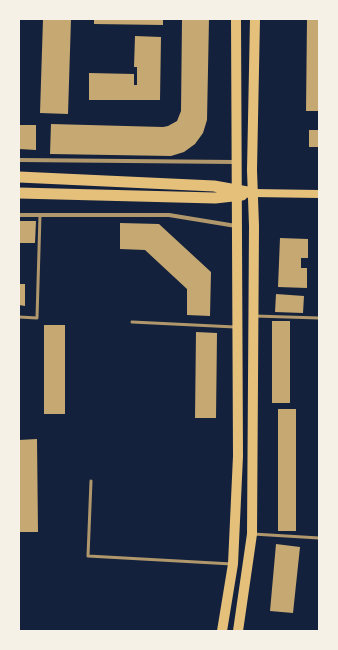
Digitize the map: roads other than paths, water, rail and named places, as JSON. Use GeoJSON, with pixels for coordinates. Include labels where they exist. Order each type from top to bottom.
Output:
{"type":"FeatureCollection","features":[{"type":"Feature","properties":{"kind":"highway"},"geometry":{"type":"LineString","coordinates":[[19,177],[214,186],[253,194]]}},
{"type":"Feature","properties":{"kind":"highway"},"geometry":{"type":"LineString","coordinates":[[19,193],[215,198],[253,194]]}},
{"type":"Feature","properties":{"kind":"main road"},"geometry":{"type":"LineString","coordinates":[[222,631],[233,564],[238,456],[235,190],[236,19]]}},
{"type":"Feature","properties":{"kind":"main road"},"geometry":{"type":"LineString","coordinates":[[238,631],[252,534],[254,19]]}},
{"type":"Feature","properties":{"kind":"main road"},"geometry":{"type":"LineString","coordinates":[[253,194],[319,194]]}},
{"type":"Feature","properties":{"kind":"street"},"geometry":{"type":"LineString","coordinates":[[19,160],[236,162]]}},
{"type":"Feature","properties":{"kind":"street"},"geometry":{"type":"LineString","coordinates":[[19,215],[169,215],[236,226]]}},
{"type":"Feature","properties":{"kind":"lane"},"geometry":{"type":"LineString","coordinates":[[19,318],[37,318],[40,216]]}},
{"type":"Feature","properties":{"kind":"lane"},"geometry":{"type":"LineString","coordinates":[[252,316],[319,318]]}},
{"type":"Feature","properties":{"kind":"lane"},"geometry":{"type":"LineString","coordinates":[[132,322],[237,328]]}},
{"type":"Feature","properties":{"kind":"lane"},"geometry":{"type":"LineString","coordinates":[[91,482],[88,556],[233,564]]}},
{"type":"Feature","properties":{"kind":"lane"},"geometry":{"type":"LineString","coordinates":[[252,534],[319,538]]}}]}
